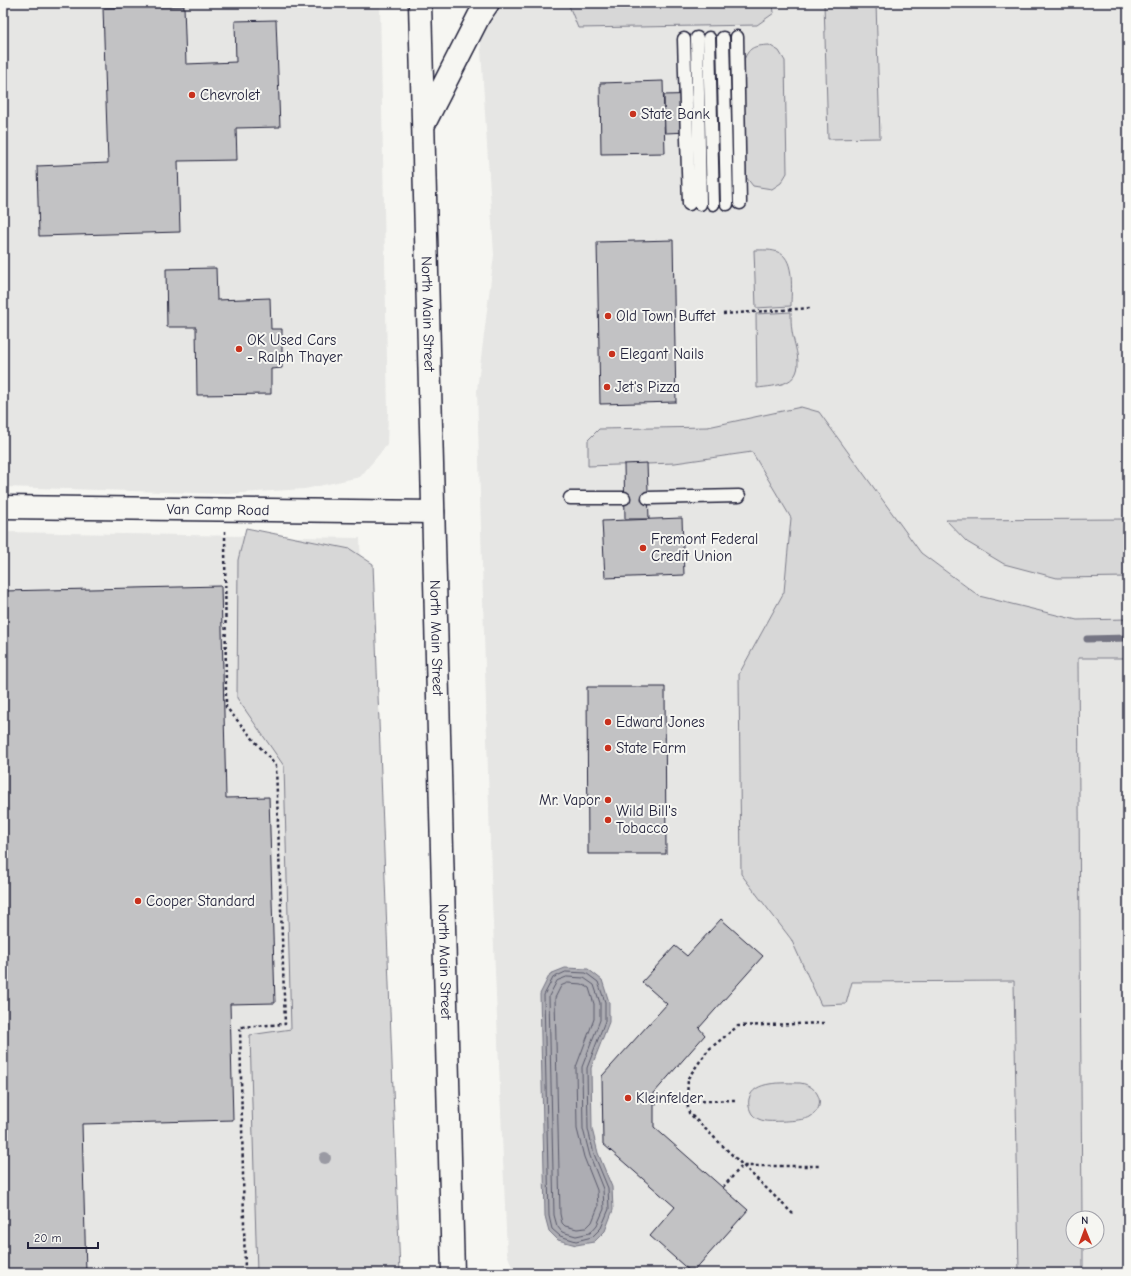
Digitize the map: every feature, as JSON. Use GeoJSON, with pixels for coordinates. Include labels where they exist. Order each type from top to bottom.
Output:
{"type":"FeatureCollection","features":[{"type":"Feature","properties":{"kind":"main road","name":"North Main Street"},"geometry":{"type":"LineString","coordinates":[[420,3],[444,865],[453,1273]]}},
{"type":"Feature","properties":{"kind":"main road"},"geometry":{"type":"LineString","coordinates":[[423,125],[479,16],[488,3]]}},
{"type":"Feature","properties":{"kind":"main road","name":"Van Camp Road"},"geometry":{"type":"LineString","coordinates":[[3,507],[433,512]]}},
{"type":"Feature","properties":{"kind":"lane"},"geometry":{"type":"LineString","coordinates":[[737,37],[740,204]]}},
{"type":"Feature","properties":{"kind":"lane"},"geometry":{"type":"LineString","coordinates":[[684,39],[695,204],[703,38],[713,204]]}},
{"type":"Feature","properties":{"kind":"lane"},"geometry":{"type":"LineString","coordinates":[[723,38],[727,204]]}},
{"type":"Feature","properties":{"kind":"lane"},"geometry":{"type":"LineString","coordinates":[[648,498],[739,496]]}},
{"type":"Feature","properties":{"kind":"lane"},"geometry":{"type":"LineString","coordinates":[[570,498],[624,498]]}},
{"type":"Feature","properties":{"kind":"path"},"geometry":{"type":"LineString","coordinates":[[723,314],[811,308]]}},
{"type":"Feature","properties":{"kind":"path"},"geometry":{"type":"LineString","coordinates":[[225,510],[226,707],[276,766],[285,1024],[240,1027],[245,1273]]}},
{"type":"Feature","properties":{"kind":"path"},"geometry":{"type":"LineString","coordinates":[[793,1214],[689,1114],[686,1102],[688,1078],[708,1050],[738,1026],[824,1023]]}},
{"type":"Feature","properties":{"kind":"path"},"geometry":{"type":"LineString","coordinates":[[654,1103],[735,1100]]}},
{"type":"Feature","properties":{"kind":"path"},"geometry":{"type":"LineString","coordinates":[[723,1188],[742,1166],[821,1166]]}},
{"type":"Feature","properties":{"kind":"shaded area"},"geometry":{"type":"Polygon","coordinates":[[[3,3],[380,3],[388,413],[387,445],[360,477],[305,489],[227,494],[3,487],[3,3]]]}},
{"type":"Feature","properties":{"kind":"shaded area"},"geometry":{"type":"Polygon","coordinates":[[[478,3],[1128,3],[1128,619],[1077,620],[980,596],[921,553],[819,412],[735,421],[708,427],[599,429],[588,440],[588,466],[675,463],[752,452],[791,518],[784,592],[739,674],[741,874],[791,939],[821,1004],[852,982],[1014,981],[1019,1273],[514,1273],[507,1253],[491,877],[477,390],[494,255],[478,3]]]}},
{"type":"Feature","properties":{"kind":"shaded area"},"geometry":{"type":"Polygon","coordinates":[[[568,3],[773,3],[774,13],[757,25],[578,28],[568,3]]]}},
{"type":"Feature","properties":{"kind":"shaded area"},"geometry":{"type":"Polygon","coordinates":[[[824,3],[876,3],[880,138],[828,139],[824,3]]]}},
{"type":"Feature","properties":{"kind":"shaded area"},"geometry":{"type":"Polygon","coordinates":[[[769,45],[779,51],[785,61],[787,173],[781,183],[772,189],[753,186],[746,177],[743,62],[747,53],[752,48],[769,45]]]}},
{"type":"Feature","properties":{"kind":"shaded area"},"geometry":{"type":"Polygon","coordinates":[[[754,250],[774,251],[785,257],[790,269],[791,277],[791,306],[756,308],[754,250]]]}},
{"type":"Feature","properties":{"kind":"shaded area"},"geometry":{"type":"Polygon","coordinates":[[[791,312],[792,331],[798,359],[796,372],[793,378],[787,382],[757,388],[756,314],[791,312]]]}},
{"type":"Feature","properties":{"kind":"shaded area"},"geometry":{"type":"Polygon","coordinates":[[[801,407],[819,412],[921,553],[979,596],[1077,620],[1128,619],[1128,658],[1078,658],[1082,1210],[1065,1210],[1065,1250],[1083,1250],[1083,1273],[1019,1273],[1014,981],[852,982],[846,1004],[821,1005],[791,939],[741,874],[739,674],[784,592],[791,518],[752,452],[675,463],[588,466],[588,440],[599,429],[708,427],[801,407]]]}},
{"type":"Feature","properties":{"kind":"shaded area"},"geometry":{"type":"Polygon","coordinates":[[[1128,519],[1128,577],[1057,578],[1004,564],[967,542],[946,520],[1128,519]]]}},
{"type":"Feature","properties":{"kind":"shaded area"},"geometry":{"type":"Polygon","coordinates":[[[246,528],[350,549],[373,564],[400,1273],[257,1273],[250,1035],[291,1029],[284,766],[237,698],[238,560],[246,528]]]}},
{"type":"Feature","properties":{"kind":"shaded area"},"geometry":{"type":"Polygon","coordinates":[[[3,532],[360,538],[380,1273],[3,1273],[3,532]]]}},
{"type":"Feature","properties":{"kind":"shaded area"},"geometry":{"type":"Polygon","coordinates":[[[1078,658],[1128,658],[1128,1273],[1083,1273],[1083,1250],[1105,1250],[1105,1210],[1082,1210],[1078,658]]]}},
{"type":"Feature","properties":{"kind":"shaded area"},"geometry":{"type":"Polygon","coordinates":[[[778,1083],[800,1083],[812,1088],[818,1097],[819,1107],[810,1117],[795,1120],[765,1121],[755,1117],[752,1114],[749,1106],[749,1099],[756,1088],[778,1083]]]}},
{"type":"Feature","properties":{"kind":"water"},"geometry":{"type":"Polygon","coordinates":[[[565,968],[588,969],[602,980],[609,1002],[609,1022],[591,1068],[592,1129],[598,1153],[612,1187],[613,1210],[605,1231],[594,1242],[576,1245],[558,1240],[549,1231],[545,1216],[540,994],[550,974],[565,968]]]}},
{"type":"Feature","properties":{"kind":"building","name":"Chevrolet"},"geometry":{"type":"Polygon","coordinates":[[[184,6],[186,64],[236,62],[235,21],[276,20],[280,127],[236,128],[237,160],[178,161],[180,232],[39,236],[37,166],[108,163],[103,8],[184,6]]]}},
{"type":"Feature","properties":{"kind":"building","name":"State Bank"},"geometry":{"type":"Polygon","coordinates":[[[663,81],[665,153],[601,154],[600,83],[663,81]]]}},
{"type":"Feature","properties":{"kind":"building"},"geometry":{"type":"Polygon","coordinates":[[[738,93],[739,130],[665,133],[664,95],[738,93]]]}},
{"type":"Feature","properties":{"kind":"building"},"geometry":{"type":"Polygon","coordinates":[[[673,240],[676,402],[600,404],[597,242],[673,240]]]}},
{"type":"Feature","properties":{"kind":"building","name":"OK Used Cars - Ralph Thayer"},"geometry":{"type":"Polygon","coordinates":[[[216,268],[217,300],[270,298],[271,329],[282,329],[282,368],[271,369],[271,394],[197,395],[196,327],[167,327],[166,269],[216,268]]]}},
{"type":"Feature","properties":{"kind":"building"},"geometry":{"type":"Polygon","coordinates":[[[647,463],[649,519],[625,519],[624,464],[647,463]]]}},
{"type":"Feature","properties":{"kind":"building","name":"Fremont Federal Credit Union"},"geometry":{"type":"Polygon","coordinates":[[[682,518],[684,575],[605,578],[602,521],[682,518]]]}},
{"type":"Feature","properties":{"kind":"building","name":"Cooper Standard"},"geometry":{"type":"Polygon","coordinates":[[[221,586],[226,798],[269,797],[275,1003],[230,1004],[233,1120],[82,1124],[86,1273],[3,1273],[3,591],[221,586]]]}},
{"type":"Feature","properties":{"kind":"building"},"geometry":{"type":"Polygon","coordinates":[[[587,687],[665,687],[666,854],[588,854],[587,687]]]}},
{"type":"Feature","properties":{"kind":"building","name":"Kleinfelder"},"geometry":{"type":"Polygon","coordinates":[[[721,919],[763,956],[699,1028],[705,1035],[654,1093],[654,1127],[748,1210],[692,1273],[650,1236],[675,1207],[603,1144],[602,1076],[667,1004],[642,982],[675,946],[687,956],[721,919]]]}},
{"type":"Feature","properties":{"kind":"waterway"},"geometry":{"type":"LineString","coordinates":[[1087,639],[1128,638]]}},
{"type":"Feature","properties":{"kind":"place","name":"Chevrolet"},"geometry":{"type":"Point","coordinates":[192,95]}},
{"type":"Feature","properties":{"kind":"place","name":"State Bank"},"geometry":{"type":"Point","coordinates":[633,114]}},
{"type":"Feature","properties":{"kind":"place","name":"Old Town Buffet"},"geometry":{"type":"Point","coordinates":[608,316]}},
{"type":"Feature","properties":{"kind":"place","name":"OK Used Cars - Ralph Thayer"},"geometry":{"type":"Point","coordinates":[239,349]}},
{"type":"Feature","properties":{"kind":"place","name":"Elegant Nails"},"geometry":{"type":"Point","coordinates":[612,354]}},
{"type":"Feature","properties":{"kind":"place","name":"Jet's Pizza"},"geometry":{"type":"Point","coordinates":[607,387]}},
{"type":"Feature","properties":{"kind":"place","name":"Fremont Federal Credit Union"},"geometry":{"type":"Point","coordinates":[643,548]}},
{"type":"Feature","properties":{"kind":"place","name":"Edward Jones"},"geometry":{"type":"Point","coordinates":[608,722]}},
{"type":"Feature","properties":{"kind":"place","name":"State Farm"},"geometry":{"type":"Point","coordinates":[608,748]}},
{"type":"Feature","properties":{"kind":"place","name":"Mr. Vapor"},"geometry":{"type":"Point","coordinates":[608,800]}},
{"type":"Feature","properties":{"kind":"place","name":"Wild Bill's Tobacco"},"geometry":{"type":"Point","coordinates":[608,820]}},
{"type":"Feature","properties":{"kind":"place","name":"Cooper Standard"},"geometry":{"type":"Point","coordinates":[138,901]}},
{"type":"Feature","properties":{"kind":"place","name":"Kleinfelder"},"geometry":{"type":"Point","coordinates":[628,1098]}}]}
